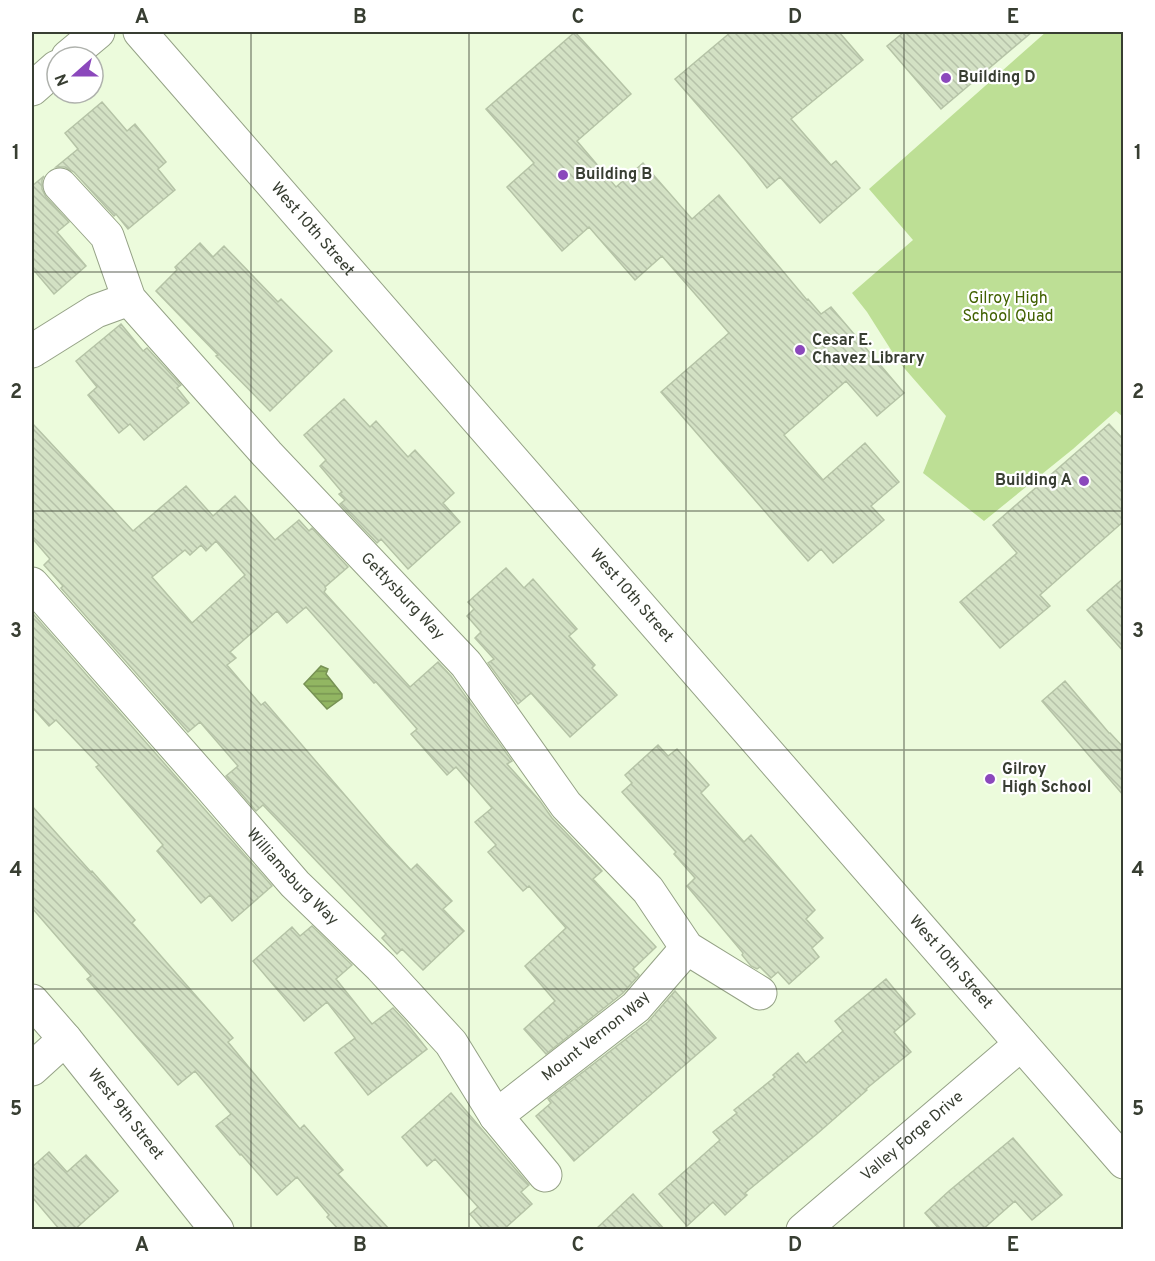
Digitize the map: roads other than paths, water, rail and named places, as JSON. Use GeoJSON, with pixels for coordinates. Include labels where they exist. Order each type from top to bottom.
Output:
{"type":"FeatureCollection","features":[{"type":"Feature","properties":{"kind":"street"},"geometry":{"type":"LineString","coordinates":[[82,45],[98,32]]}},
{"type":"Feature","properties":{"kind":"street","name":"West 10th Street"},"geometry":{"type":"LineString","coordinates":[[140,32],[1124,1162]]}},
{"type":"Feature","properties":{"kind":"street"},"geometry":{"type":"LineString","coordinates":[[32,89],[45,78]]}},
{"type":"Feature","properties":{"kind":"street","name":"Gettysburg Way"},"geometry":{"type":"LineString","coordinates":[[60,185],[107,236],[129,299],[267,454],[466,664],[566,805],[648,890],[687,948],[760,993]]}},
{"type":"Feature","properties":{"kind":"street"},"geometry":{"type":"LineString","coordinates":[[32,351],[96,311],[129,299]]}},
{"type":"Feature","properties":{"kind":"street","name":"Williamsburg Way"},"geometry":{"type":"LineString","coordinates":[[32,584],[295,884],[381,967],[451,1043],[496,1116],[545,1175]]}},
{"type":"Feature","properties":{"kind":"street","name":"Mount Vernon Way"},"geometry":{"type":"LineString","coordinates":[[496,1116],[636,1007],[687,948]]}},
{"type":"Feature","properties":{"kind":"street","name":"West 9th Street"},"geometry":{"type":"LineString","coordinates":[[32,1001],[217,1230]]}},
{"type":"Feature","properties":{"kind":"street"},"geometry":{"type":"LineString","coordinates":[[32,1069],[65,1039]]}},
{"type":"Feature","properties":{"kind":"street","name":"Valley Forge Drive"},"geometry":{"type":"LineString","coordinates":[[803,1230],[1021,1044]]}},
{"type":"Feature","properties":{"kind":"place","name":"Building D"},"geometry":{"type":"Point","coordinates":[946,78]}},
{"type":"Feature","properties":{"kind":"place","name":"Building B"},"geometry":{"type":"Point","coordinates":[563,175]}},
{"type":"Feature","properties":{"kind":"place","name":"Cesar E. Chavez Library"},"geometry":{"type":"Point","coordinates":[800,350]}},
{"type":"Feature","properties":{"kind":"place","name":"Building A"},"geometry":{"type":"Point","coordinates":[1084,481]}},
{"type":"Feature","properties":{"kind":"place","name":"Gilroy High School"},"geometry":{"type":"Point","coordinates":[990,779]}},
{"type":"Feature","properties":{"kind":"park label","name":"Gilroy High School Quad"},"geometry":{"type":"Point","coordinates":[1008,308]}}]}
